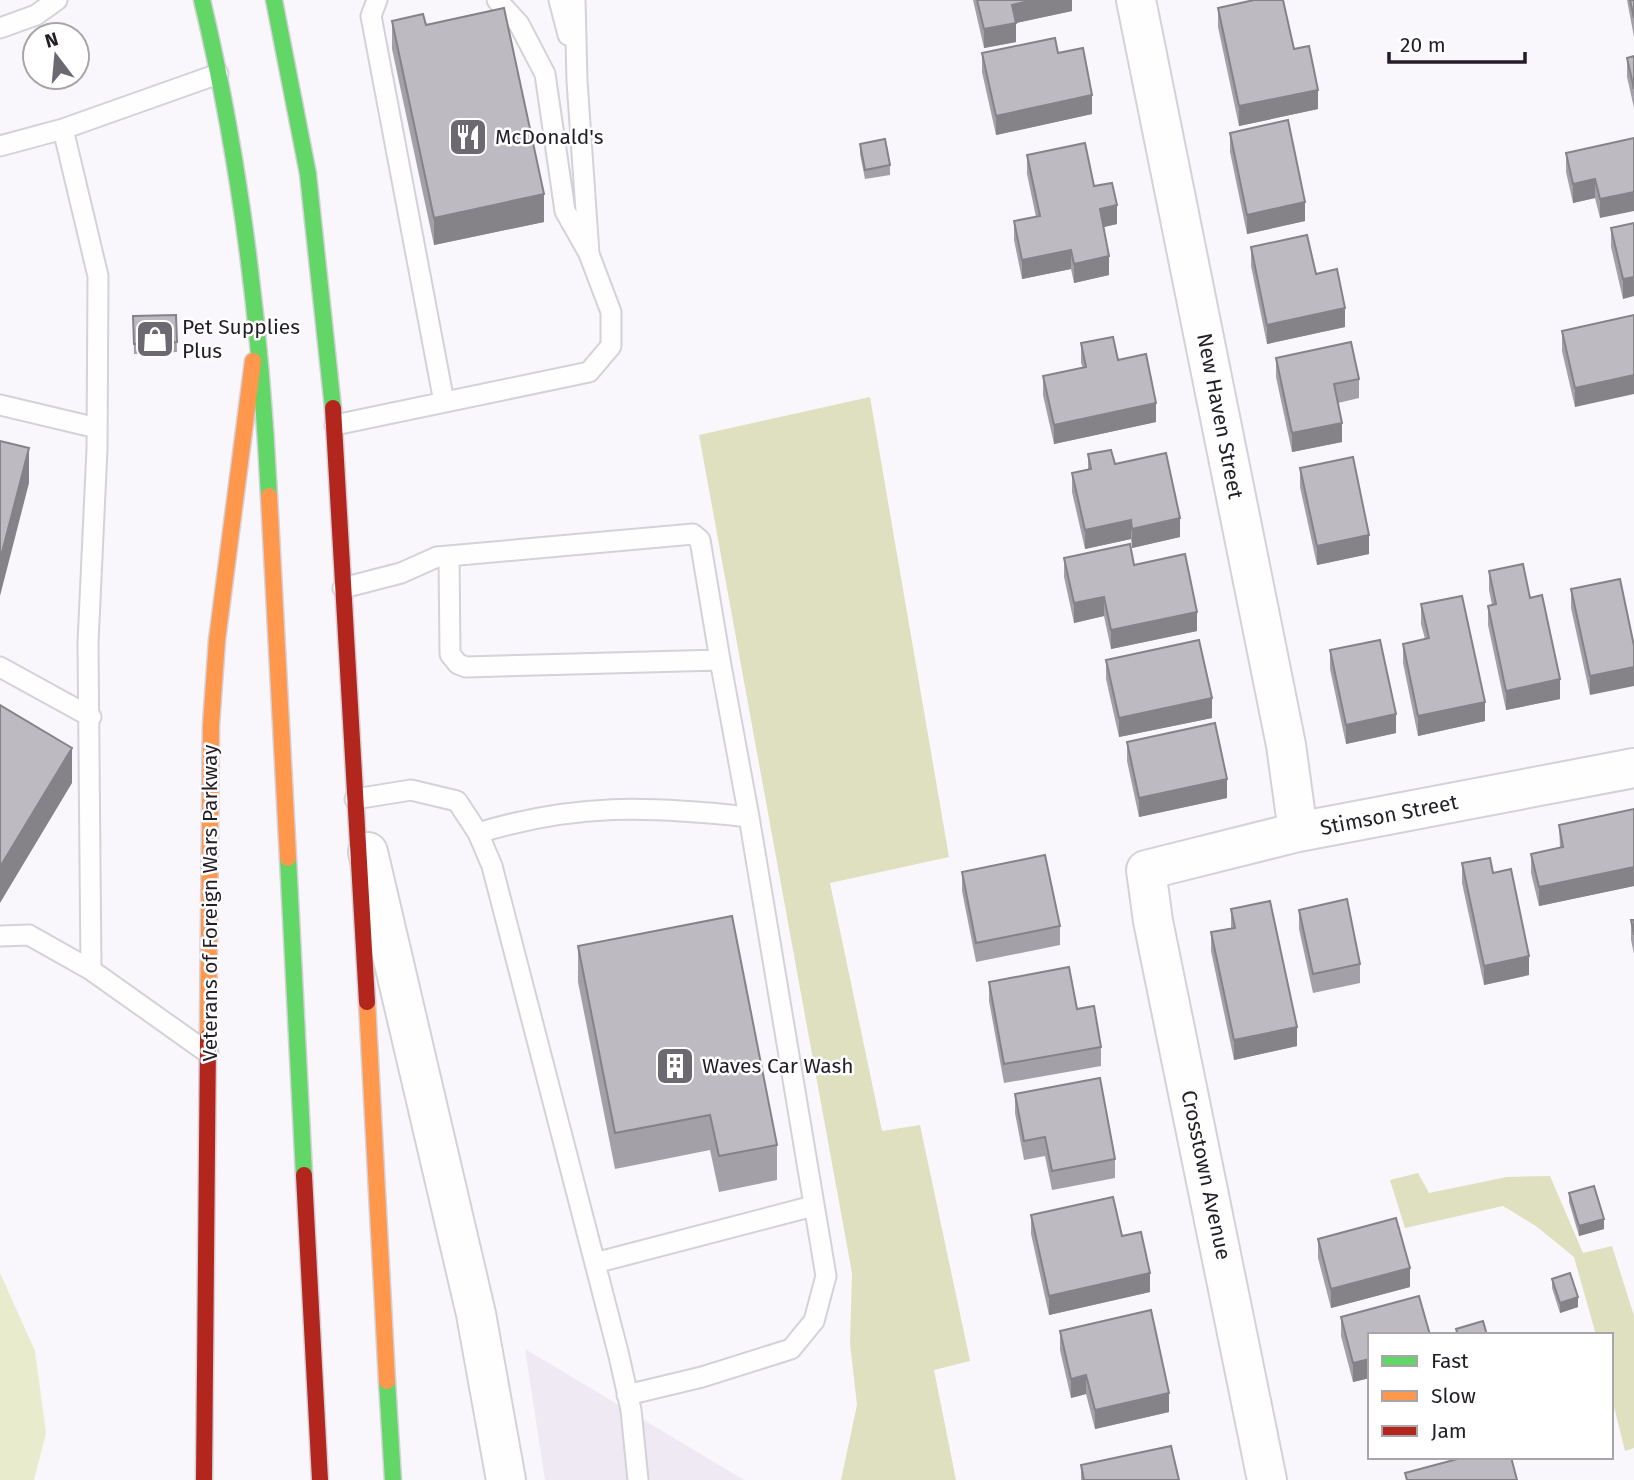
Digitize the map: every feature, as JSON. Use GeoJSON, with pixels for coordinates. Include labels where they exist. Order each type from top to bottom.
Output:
{"type":"FeatureCollection","features":[{"type":"Feature","properties":{"kind":"main road","name":"Veterans of Foreign Wars Parkway"},"geometry":{"type":"LineString","coordinates":[[202,0],[239,180],[258,328],[274,559],[320,1480]]}},
{"type":"Feature","properties":{"kind":"main road"},"geometry":{"type":"LineString","coordinates":[[274,0],[287,55],[316,223],[326,302],[393,1480]]}},
{"type":"Feature","properties":{"kind":"main road","name":"Veterans of Foreign Wars Parkway"},"geometry":{"type":"LineString","coordinates":[[204,1480],[209,1054],[208,828],[214,677],[229,538],[258,328]]}},
{"type":"Feature","properties":{"kind":"street","name":"New Haven Street"},"geometry":{"type":"LineString","coordinates":[[1136,0],[1286,745],[1298,832]]}},
{"type":"Feature","properties":{"kind":"street","name":"Stimson Street"},"geometry":{"type":"LineString","coordinates":[[1146,870],[1298,832],[1634,768]]}},
{"type":"Feature","properties":{"kind":"street"},"geometry":{"type":"LineString","coordinates":[[355,799],[435,1131],[506,1480]]}},
{"type":"Feature","properties":{"kind":"street","name":"Crosstown Avenue"},"geometry":{"type":"LineString","coordinates":[[1146,870],[1153,921],[1267,1480]]}},
{"type":"Feature","properties":{"kind":"street"},"geometry":{"type":"LineString","coordinates":[[493,1407],[493,1480]]}},
{"type":"Feature","properties":{"kind":"street"},"geometry":{"type":"LineString","coordinates":[[205,1416],[219,1480]]}},
{"type":"Feature","properties":{"kind":"lane"},"geometry":{"type":"LineString","coordinates":[[0,28],[36,15],[57,0]]}},
{"type":"Feature","properties":{"kind":"lane"},"geometry":{"type":"LineString","coordinates":[[377,0],[371,16],[444,402]]}},
{"type":"Feature","properties":{"kind":"lane"},"geometry":{"type":"LineString","coordinates":[[384,88],[381,25],[391,0]]}},
{"type":"Feature","properties":{"kind":"lane"},"geometry":{"type":"LineString","coordinates":[[335,425],[589,372],[611,346],[611,312],[589,254],[565,211],[545,74],[519,24],[497,0]]}},
{"type":"Feature","properties":{"kind":"lane"},"geometry":{"type":"LineString","coordinates":[[559,0],[577,81]]}},
{"type":"Feature","properties":{"kind":"lane"},"geometry":{"type":"LineString","coordinates":[[575,0],[577,81],[589,254]]}},
{"type":"Feature","properties":{"kind":"lane"},"geometry":{"type":"LineString","coordinates":[[0,146],[64,129],[218,75]]}},
{"type":"Feature","properties":{"kind":"lane"},"geometry":{"type":"LineString","coordinates":[[64,129],[98,276],[97,428],[88,643],[91,717],[91,970]]}},
{"type":"Feature","properties":{"kind":"lane"},"geometry":{"type":"LineString","coordinates":[[0,405],[97,428]]}},
{"type":"Feature","properties":{"kind":"lane"},"geometry":{"type":"LineString","coordinates":[[343,587],[401,573],[438,557],[693,534],[700,540],[826,1276],[814,1321],[791,1349],[702,1377],[627,1395]]}},
{"type":"Feature","properties":{"kind":"lane"},"geometry":{"type":"LineString","coordinates":[[449,556],[450,654],[458,664],[466,667],[720,660]]}},
{"type":"Feature","properties":{"kind":"lane"},"geometry":{"type":"LineString","coordinates":[[0,667],[91,717]]}},
{"type":"Feature","properties":{"kind":"lane"},"geometry":{"type":"LineString","coordinates":[[355,799],[411,790],[457,801],[478,833],[492,866],[627,1395],[638,1480]]}},
{"type":"Feature","properties":{"kind":"lane"},"geometry":{"type":"LineString","coordinates":[[478,833],[553,813],[603,809],[668,808],[749,817]]}},
{"type":"Feature","properties":{"kind":"lane"},"geometry":{"type":"LineString","coordinates":[[0,936],[29,935],[91,970],[209,1054]]}},
{"type":"Feature","properties":{"kind":"lane"},"geometry":{"type":"LineString","coordinates":[[595,1263],[813,1206]]}},
{"type":"Feature","properties":{"kind":"shaded area"},"geometry":{"type":"Polygon","coordinates":[[[525,1349],[744,1480],[545,1480],[525,1349]]]}},
{"type":"Feature","properties":{"kind":"green space"},"geometry":{"type":"Polygon","coordinates":[[[870,397],[949,857],[830,883],[882,1131],[920,1125],[970,1361],[934,1370],[956,1480],[841,1480],[857,1405],[850,1343],[852,1273],[699,435],[870,397]]]}},
{"type":"Feature","properties":{"kind":"green space"},"geometry":{"type":"Polygon","coordinates":[[[1418,1173],[1429,1193],[1507,1177],[1550,1176],[1583,1253],[1612,1246],[1634,1316],[1634,1448],[1625,1451],[1613,1403],[1613,1333],[1595,1333],[1574,1257],[1536,1226],[1503,1206],[1405,1228],[1390,1180],[1418,1173]]]}},
{"type":"Feature","properties":{"kind":"green space"},"geometry":{"type":"Polygon","coordinates":[[[0,1273],[35,1351],[46,1433],[34,1480],[0,1480],[0,1273]]]}},
{"type":"Feature","properties":{"kind":"building"},"geometry":{"type":"Polygon","coordinates":[[[977,0],[1033,0],[1012,5],[1016,23],[984,29],[977,0]]]}},
{"type":"Feature","properties":{"kind":"building"},"geometry":{"type":"Polygon","coordinates":[[[1254,0],[1283,0],[1294,49],[1309,46],[1318,90],[1239,106],[1218,8],[1254,0]]]}},
{"type":"Feature","properties":{"kind":"building"},"geometry":{"type":"Polygon","coordinates":[[[1630,0],[1634,0],[1634,18],[1630,0]]]}},
{"type":"Feature","properties":{"kind":"building","name":"McDonald's"},"geometry":{"type":"Polygon","coordinates":[[[504,8],[544,194],[434,218],[392,21],[423,14],[426,25],[504,8]]]}},
{"type":"Feature","properties":{"kind":"building"},"geometry":{"type":"Polygon","coordinates":[[[1055,38],[1058,53],[1083,48],[1092,95],[996,116],[982,53],[1055,38]]]}},
{"type":"Feature","properties":{"kind":"building"},"geometry":{"type":"Polygon","coordinates":[[[1634,56],[1634,89],[1627,58],[1634,56]]]}},
{"type":"Feature","properties":{"kind":"building"},"geometry":{"type":"Polygon","coordinates":[[[1288,120],[1305,202],[1247,215],[1230,133],[1288,120]]]}},
{"type":"Feature","properties":{"kind":"building"},"geometry":{"type":"Polygon","coordinates":[[[1634,138],[1634,192],[1600,199],[1595,179],[1573,184],[1566,153],[1634,138]]]}},
{"type":"Feature","properties":{"kind":"building"},"geometry":{"type":"Polygon","coordinates":[[[885,139],[890,165],[865,170],[860,144],[885,139]]]}},
{"type":"Feature","properties":{"kind":"building"},"geometry":{"type":"Polygon","coordinates":[[[1085,143],[1094,186],[1112,183],[1117,205],[1100,209],[1109,256],[1074,264],[1071,250],[1022,260],[1014,221],[1040,216],[1027,155],[1085,143]]]}},
{"type":"Feature","properties":{"kind":"building"},"geometry":{"type":"Polygon","coordinates":[[[1634,223],[1634,277],[1623,279],[1611,228],[1634,223]]]}},
{"type":"Feature","properties":{"kind":"building"},"geometry":{"type":"Polygon","coordinates":[[[1307,235],[1316,274],[1337,269],[1345,308],[1267,325],[1251,247],[1307,235]]]}},
{"type":"Feature","properties":{"kind":"building","name":"Pet Supplies Plus"},"geometry":{"type":"Polygon","coordinates":[[[176,315],[177,342],[134,344],[133,316],[176,315]]]}},
{"type":"Feature","properties":{"kind":"building"},"geometry":{"type":"Polygon","coordinates":[[[1634,315],[1634,375],[1575,388],[1562,331],[1634,315]]]}},
{"type":"Feature","properties":{"kind":"building"},"geometry":{"type":"Polygon","coordinates":[[[1113,337],[1118,360],[1146,354],[1156,403],[1054,425],[1043,376],[1086,367],[1081,343],[1113,337]]]}},
{"type":"Feature","properties":{"kind":"building"},"geometry":{"type":"Polygon","coordinates":[[[1351,342],[1359,379],[1334,384],[1342,423],[1292,433],[1276,358],[1351,342]]]}},
{"type":"Feature","properties":{"kind":"building"},"geometry":{"type":"Polygon","coordinates":[[[0,441],[29,448],[0,560],[0,441]]]}},
{"type":"Feature","properties":{"kind":"building"},"geometry":{"type":"Polygon","coordinates":[[[1111,450],[1115,464],[1166,453],[1180,518],[1132,529],[1131,520],[1085,530],[1072,473],[1091,469],[1088,454],[1111,450]]]}},
{"type":"Feature","properties":{"kind":"building"},"geometry":{"type":"Polygon","coordinates":[[[1353,457],[1369,535],[1317,546],[1300,468],[1353,457]]]}},
{"type":"Feature","properties":{"kind":"building"},"geometry":{"type":"Polygon","coordinates":[[[1130,544],[1134,565],[1185,554],[1197,612],[1111,630],[1104,597],[1074,603],[1064,558],[1130,544]]]}},
{"type":"Feature","properties":{"kind":"building"},"geometry":{"type":"Polygon","coordinates":[[[1523,564],[1530,598],[1542,595],[1560,679],[1506,691],[1488,606],[1496,604],[1489,571],[1523,564]]]}},
{"type":"Feature","properties":{"kind":"building"},"geometry":{"type":"Polygon","coordinates":[[[1620,579],[1634,646],[1634,667],[1590,676],[1571,589],[1620,579]]]}},
{"type":"Feature","properties":{"kind":"building"},"geometry":{"type":"Polygon","coordinates":[[[1462,596],[1485,702],[1418,716],[1403,644],[1429,638],[1421,604],[1462,596]]]}},
{"type":"Feature","properties":{"kind":"building"},"geometry":{"type":"Polygon","coordinates":[[[1199,640],[1212,698],[1119,718],[1106,660],[1199,640]]]}},
{"type":"Feature","properties":{"kind":"building"},"geometry":{"type":"Polygon","coordinates":[[[1380,640],[1396,714],[1346,725],[1330,650],[1380,640]]]}},
{"type":"Feature","properties":{"kind":"building"},"geometry":{"type":"Polygon","coordinates":[[[0,705],[72,748],[0,867],[0,705]]]}},
{"type":"Feature","properties":{"kind":"building"},"geometry":{"type":"Polygon","coordinates":[[[1215,723],[1227,779],[1139,798],[1127,742],[1215,723]]]}},
{"type":"Feature","properties":{"kind":"building"},"geometry":{"type":"Polygon","coordinates":[[[1634,809],[1634,867],[1539,887],[1531,854],[1563,847],[1559,825],[1634,809]]]}},
{"type":"Feature","properties":{"kind":"building"},"geometry":{"type":"Polygon","coordinates":[[[1045,855],[1060,926],[976,943],[962,872],[1045,855]]]}},
{"type":"Feature","properties":{"kind":"building"},"geometry":{"type":"Polygon","coordinates":[[[1490,858],[1493,873],[1511,869],[1529,956],[1484,966],[1462,863],[1490,858]]]}},
{"type":"Feature","properties":{"kind":"building"},"geometry":{"type":"Polygon","coordinates":[[[1347,899],[1360,964],[1313,974],[1299,910],[1347,899]]]}},
{"type":"Feature","properties":{"kind":"building"},"geometry":{"type":"Polygon","coordinates":[[[1270,901],[1297,1027],[1234,1040],[1211,932],[1235,928],[1231,909],[1270,901]]]}},
{"type":"Feature","properties":{"kind":"building","name":"Waves Car Wash"},"geometry":{"type":"Polygon","coordinates":[[[732,916],[777,1145],[719,1156],[710,1115],[615,1133],[578,946],[732,916]]]}},
{"type":"Feature","properties":{"kind":"building"},"geometry":{"type":"Polygon","coordinates":[[[1069,967],[1077,1009],[1094,1006],[1101,1047],[1004,1064],[989,982],[1069,967]]]}},
{"type":"Feature","properties":{"kind":"building"},"geometry":{"type":"Polygon","coordinates":[[[1100,1078],[1115,1159],[1052,1171],[1045,1137],[1024,1141],[1015,1094],[1100,1078]]]}},
{"type":"Feature","properties":{"kind":"building"},"geometry":{"type":"Polygon","coordinates":[[[1594,1186],[1604,1219],[1579,1226],[1569,1193],[1594,1186]]]}},
{"type":"Feature","properties":{"kind":"building"},"geometry":{"type":"Polygon","coordinates":[[[1113,1197],[1122,1236],[1141,1232],[1150,1273],[1049,1296],[1031,1215],[1113,1197]]]}},
{"type":"Feature","properties":{"kind":"building"},"geometry":{"type":"Polygon","coordinates":[[[1396,1218],[1410,1268],[1331,1289],[1318,1239],[1396,1218]]]}},
{"type":"Feature","properties":{"kind":"building"},"geometry":{"type":"Polygon","coordinates":[[[1570,1273],[1578,1297],[1560,1303],[1552,1279],[1570,1273]]]}},
{"type":"Feature","properties":{"kind":"building"},"geometry":{"type":"Polygon","coordinates":[[[1419,1296],[1429,1333],[1368,1333],[1368,1359],[1353,1363],[1341,1317],[1419,1296]]]}},
{"type":"Feature","properties":{"kind":"building"},"geometry":{"type":"Polygon","coordinates":[[[1151,1310],[1169,1393],[1095,1410],[1086,1375],[1071,1379],[1060,1331],[1151,1310]]]}},
{"type":"Feature","properties":{"kind":"building"},"geometry":{"type":"Polygon","coordinates":[[[1483,1321],[1486,1333],[1457,1333],[1456,1329],[1483,1321]]]}},
{"type":"Feature","properties":{"kind":"building"},"geometry":{"type":"Polygon","coordinates":[[[1171,1446],[1179,1480],[1084,1480],[1081,1465],[1171,1446]]]}},
{"type":"Feature","properties":{"kind":"building"},"geometry":{"type":"Polygon","coordinates":[[[1458,1459],[1512,1459],[1517,1480],[1407,1480],[1405,1473],[1458,1459]]]}},
{"type":"Feature","properties":{"kind":"traffic: fast"},"geometry":{"type":"LineString","coordinates":[[202,0],[228,123],[247,246],[261,371],[269,496]]}},
{"type":"Feature","properties":{"kind":"traffic: fast"},"geometry":{"type":"LineString","coordinates":[[274,0],[308,174],[333,408]]}},
{"type":"Feature","properties":{"kind":"traffic: fast"},"geometry":{"type":"LineString","coordinates":[[288,858],[304,1175]]}},
{"type":"Feature","properties":{"kind":"traffic: fast"},"geometry":{"type":"LineString","coordinates":[[387,1381],[393,1480]]}},
{"type":"Feature","properties":{"kind":"traffic: slow"},"geometry":{"type":"LineString","coordinates":[[208,1037],[211,725],[217,640],[253,361]]}},
{"type":"Feature","properties":{"kind":"traffic: slow"},"geometry":{"type":"LineString","coordinates":[[269,496],[288,858]]}},
{"type":"Feature","properties":{"kind":"traffic: slow"},"geometry":{"type":"LineString","coordinates":[[367,1002],[387,1381]]}},
{"type":"Feature","properties":{"kind":"traffic: jam"},"geometry":{"type":"LineString","coordinates":[[333,408],[367,1002]]}},
{"type":"Feature","properties":{"kind":"traffic: jam"},"geometry":{"type":"LineString","coordinates":[[204,1480],[208,1037]]}},
{"type":"Feature","properties":{"kind":"traffic: jam"},"geometry":{"type":"LineString","coordinates":[[304,1175],[320,1480]]}},
{"type":"Feature","properties":{"kind":"place","name":"McDonald's"},"geometry":{"type":"Point","coordinates":[468,137]}},
{"type":"Feature","properties":{"kind":"place","name":"Pet Supplies Plus"},"geometry":{"type":"Point","coordinates":[155,339]}},
{"type":"Feature","properties":{"kind":"place","name":"Waves Car Wash"},"geometry":{"type":"Point","coordinates":[675,1066]}}]}
